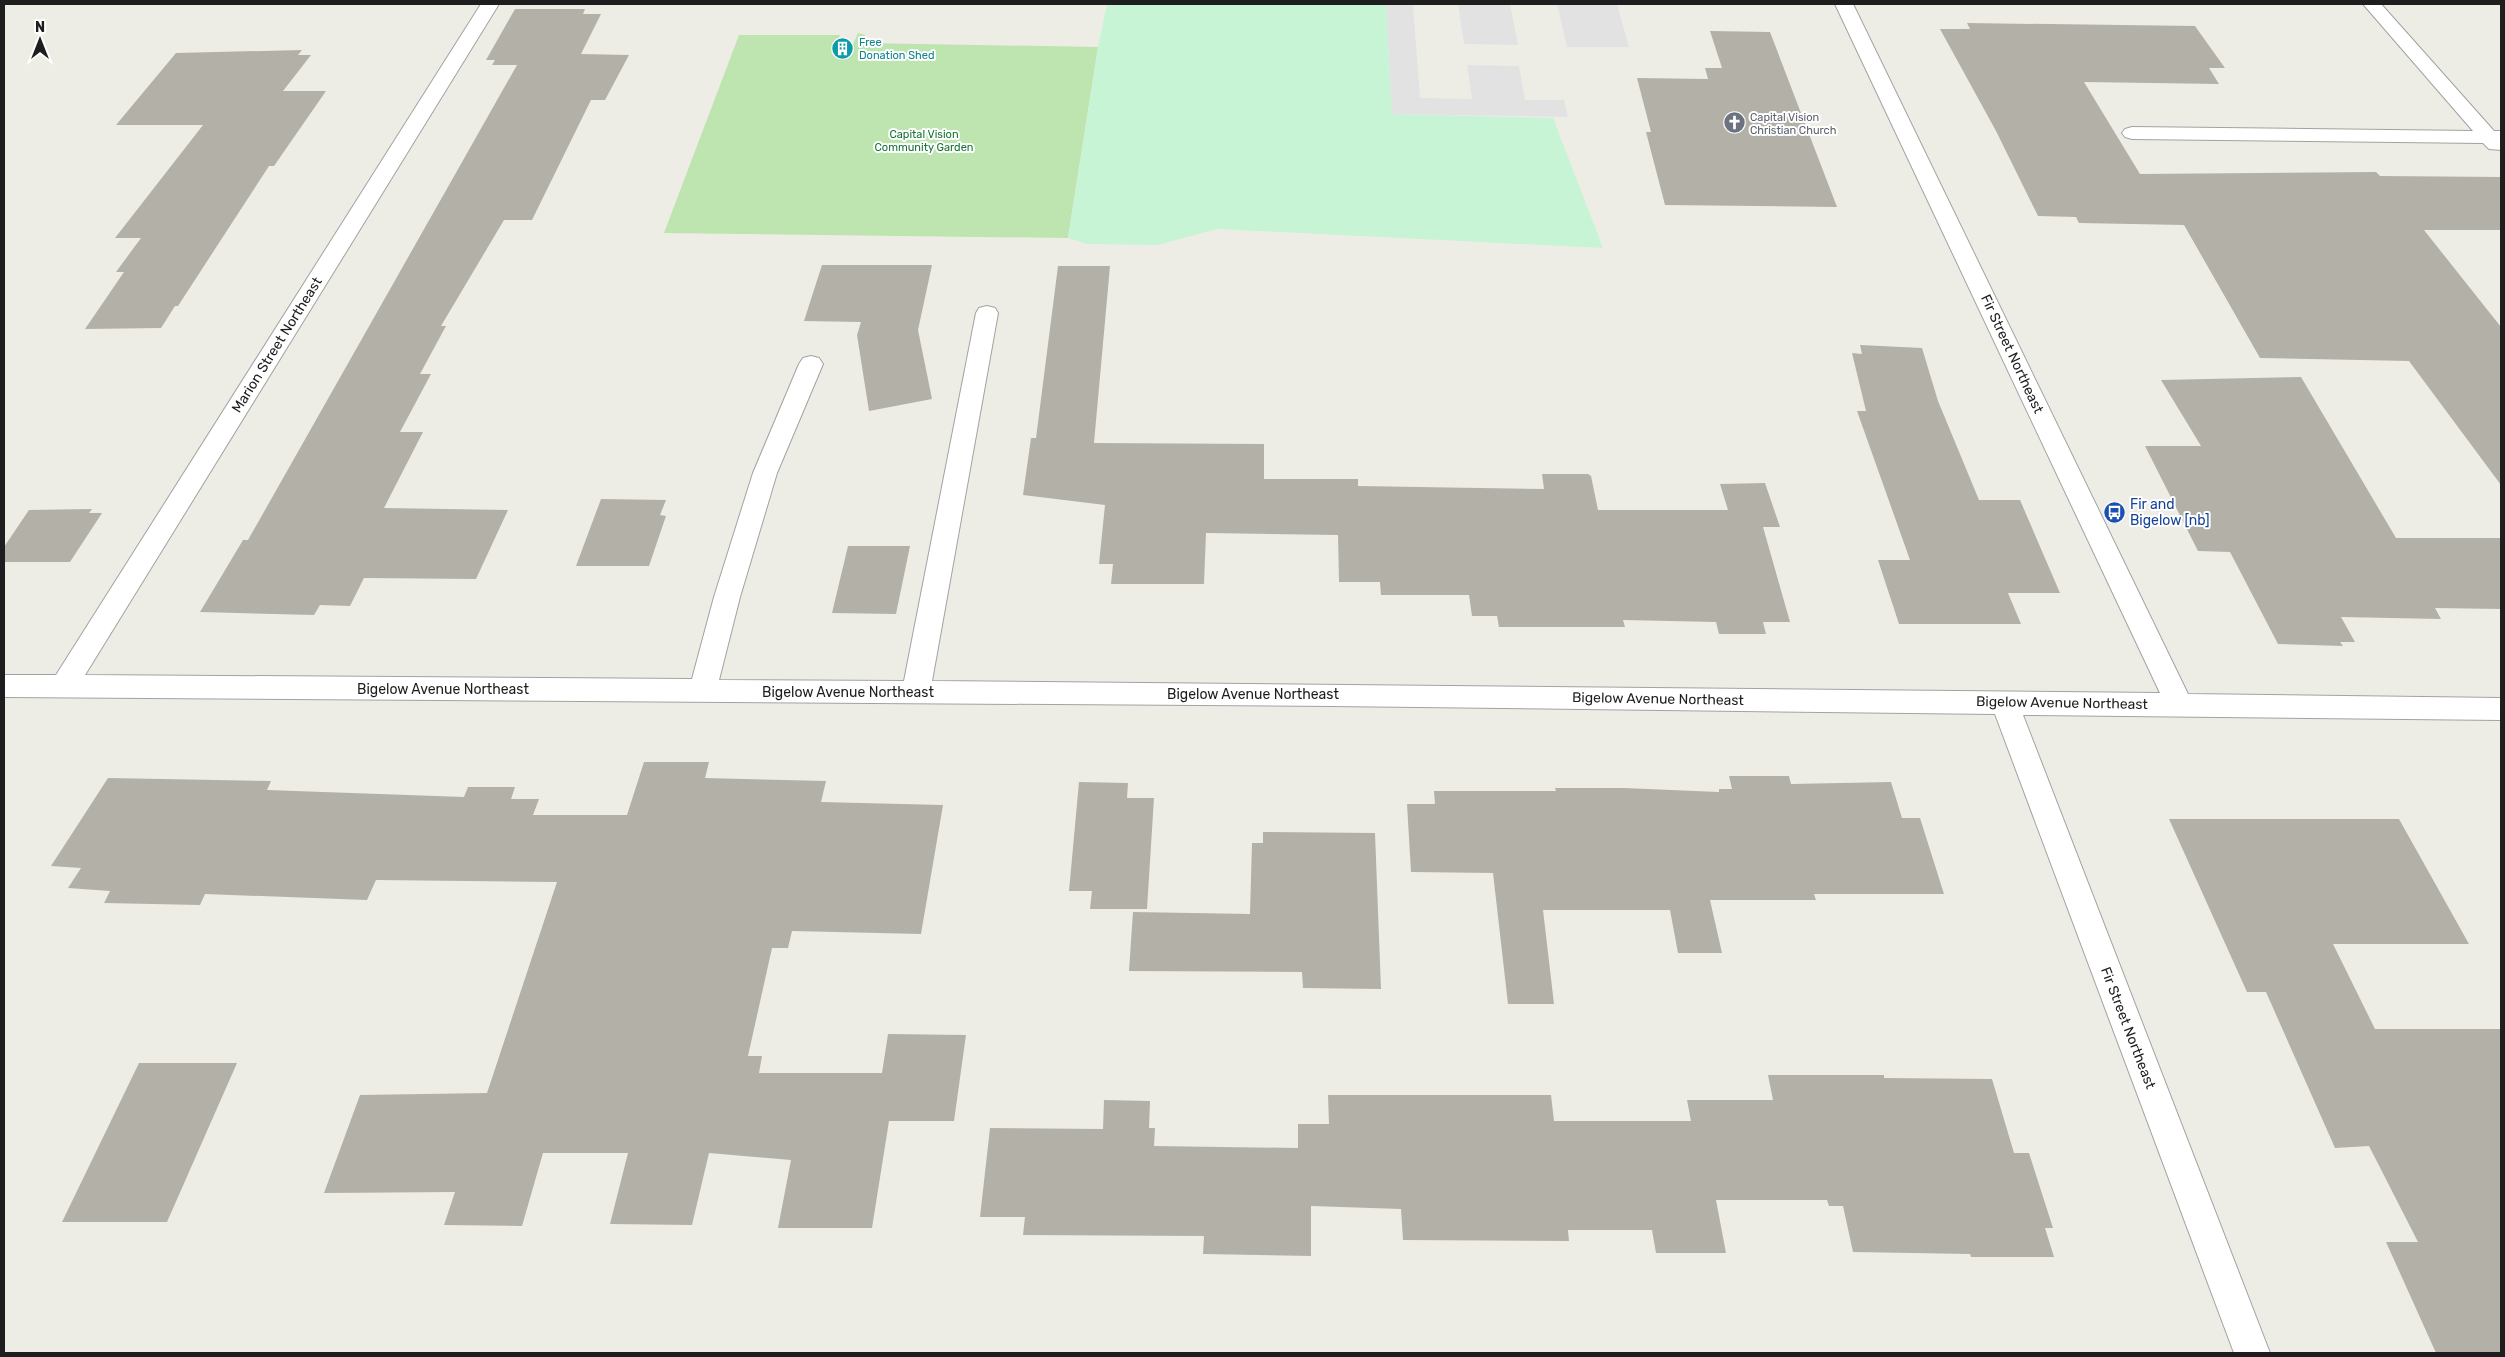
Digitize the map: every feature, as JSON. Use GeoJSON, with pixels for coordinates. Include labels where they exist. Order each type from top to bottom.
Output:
{"type":"FeatureCollection","features":[{"type":"Feature","properties":{"kind":"street","name":"Marion Street Northeast"},"geometry":{"type":"LineString","coordinates":[[64,686],[490,4]]}},
{"type":"Feature","properties":{"kind":"street","name":"Fir Street Northeast"},"geometry":{"type":"LineString","coordinates":[[1844,4],[1889,94],[2179,705]]}},
{"type":"Feature","properties":{"kind":"street"},"geometry":{"type":"LineString","coordinates":[[2372,4],[2497,142]]}},
{"type":"Feature","properties":{"kind":"street"},"geometry":{"type":"LineString","coordinates":[[2132,133],[2497,142]]}},
{"type":"Feature","properties":{"kind":"street"},"geometry":{"type":"LineString","coordinates":[[916,692],[987,313]]}},
{"type":"Feature","properties":{"kind":"street"},"geometry":{"type":"LineString","coordinates":[[703,690],[727,597],[765,473],[811,364]]}},
{"type":"Feature","properties":{"kind":"street","name":"Bigelow Avenue Northeast"},"geometry":{"type":"LineString","coordinates":[[4,686],[703,690],[2004,702],[2501,709]]}},
{"type":"Feature","properties":{"kind":"street","name":"Fir Street Northeast"},"geometry":{"type":"LineString","coordinates":[[2004,702],[2252,1353]]}},
{"type":"Feature","properties":{"kind":"green space"},"geometry":{"type":"Polygon","coordinates":[[[1107,4],[1386,4],[1392,114],[1553,118],[1603,248],[1217,229],[1158,245],[1087,244],[1068,238],[1098,47],[1107,4]]]}},
{"type":"Feature","properties":{"kind":"green space","name":"Capital Vision Community Garden"},"geometry":{"type":"Polygon","coordinates":[[[858,33],[865,35],[863,43],[1098,47],[1068,238],[664,233],[739,35],[840,35],[833,54],[849,54],[858,33]]]}},
{"type":"Feature","properties":{"kind":"shaded area"},"geometry":{"type":"Polygon","coordinates":[[[1386,4],[1413,4],[1420,98],[1472,99],[1467,65],[1519,66],[1525,100],[1564,100],[1568,117],[1392,114],[1386,4]]]}},
{"type":"Feature","properties":{"kind":"shaded area"},"geometry":{"type":"Polygon","coordinates":[[[1458,4],[1510,4],[1518,45],[1464,44],[1458,4]]]}},
{"type":"Feature","properties":{"kind":"shaded area"},"geometry":{"type":"Polygon","coordinates":[[[1557,4],[1617,4],[1629,47],[1567,47],[1557,4]]]}},
{"type":"Feature","properties":{"kind":"building"},"geometry":{"type":"Polygon","coordinates":[[[515,9],[585,9],[583,14],[601,14],[581,54],[629,55],[605,100],[591,100],[532,220],[504,220],[441,326],[446,326],[420,374],[431,374],[400,432],[423,432],[384,508],[508,510],[476,579],[364,578],[350,606],[320,605],[314,615],[200,612],[243,540],[248,540],[517,65],[492,65],[495,60],[486,60],[515,9]]]}},
{"type":"Feature","properties":{"kind":"building"},"geometry":{"type":"Polygon","coordinates":[[[1967,23],[2195,26],[2225,68],[2209,68],[2219,84],[2084,82],[2140,174],[2376,172],[2380,176],[2501,177],[2501,230],[2424,230],[2501,327],[2501,485],[2409,361],[2260,358],[2184,225],[2079,223],[2076,217],[2038,216],[1996,131],[1940,29],[1970,29],[1967,23]]]}},
{"type":"Feature","properties":{"kind":"building","name":"Capital Vision Christian Church"},"geometry":{"type":"Polygon","coordinates":[[[1710,31],[1770,32],[1837,207],[1665,205],[1646,132],[1651,132],[1637,78],[1708,79],[1705,68],[1722,68],[1710,31]]]}},
{"type":"Feature","properties":{"kind":"building"},"geometry":{"type":"Polygon","coordinates":[[[302,50],[298,55],[311,55],[283,91],[326,91],[274,166],[269,166],[178,306],[175,306],[161,328],[85,329],[124,272],[116,272],[141,238],[115,238],[203,125],[116,125],[176,53],[302,50]]]}},
{"type":"Feature","properties":{"kind":"building"},"geometry":{"type":"Polygon","coordinates":[[[822,265],[932,265],[918,330],[932,399],[869,411],[857,335],[861,322],[804,321],[822,265]]]}},
{"type":"Feature","properties":{"kind":"building"},"geometry":{"type":"Polygon","coordinates":[[[1058,266],[1110,266],[1094,443],[1264,444],[1264,479],[1358,479],[1358,486],[1544,489],[1542,474],[1588,474],[1591,476],[1598,510],[1728,510],[1720,484],[1765,483],[1780,527],[1763,527],[1790,622],[1763,622],[1766,634],[1719,634],[1716,622],[1623,620],[1625,627],[1499,627],[1497,616],[1472,616],[1469,595],[1381,595],[1380,582],[1339,582],[1338,535],[1206,533],[1204,584],[1111,584],[1113,564],[1099,564],[1105,505],[1023,495],[1031,438],[1036,438],[1058,266]]]}},
{"type":"Feature","properties":{"kind":"building"},"geometry":{"type":"Polygon","coordinates":[[[1860,345],[1922,348],[1938,401],[1979,500],[2020,500],[2060,593],[2008,593],[2021,624],[1899,624],[1878,560],[1910,560],[1857,411],[1866,411],[1852,353],[1862,354],[1860,345]]]}},
{"type":"Feature","properties":{"kind":"building"},"geometry":{"type":"Polygon","coordinates":[[[2301,377],[2396,538],[2501,538],[2501,609],[2435,608],[2441,619],[2341,617],[2355,642],[2340,642],[2343,646],[2278,644],[2230,552],[2198,551],[2145,446],[2201,446],[2161,380],[2301,377]]]}},
{"type":"Feature","properties":{"kind":"building"},"geometry":{"type":"Polygon","coordinates":[[[601,499],[666,500],[660,515],[666,516],[649,566],[576,566],[601,499]]]}},
{"type":"Feature","properties":{"kind":"building"},"geometry":{"type":"Polygon","coordinates":[[[92,509],[89,513],[102,513],[70,562],[4,562],[4,547],[29,510],[92,509]]]}},
{"type":"Feature","properties":{"kind":"building"},"geometry":{"type":"Polygon","coordinates":[[[848,546],[910,546],[896,614],[832,613],[848,546]]]}},
{"type":"Feature","properties":{"kind":"building"},"geometry":{"type":"Polygon","coordinates":[[[644,762],[709,762],[705,778],[826,781],[821,802],[943,805],[921,934],[792,931],[788,948],[772,948],[748,1056],[762,1056],[759,1073],[882,1073],[888,1034],[966,1035],[954,1121],[889,1121],[872,1228],[778,1228],[791,1160],[709,1153],[692,1225],[610,1224],[628,1153],[543,1153],[522,1226],[444,1225],[455,1192],[324,1193],[360,1095],[487,1093],[557,882],[376,880],[367,900],[205,894],[200,905],[104,903],[110,891],[68,888],[81,868],[51,866],[108,778],[271,781],[267,790],[464,797],[468,787],[515,787],[511,799],[539,799],[533,815],[627,815],[644,762]]]}},
{"type":"Feature","properties":{"kind":"building"},"geometry":{"type":"Polygon","coordinates":[[[1729,776],[1789,776],[1791,784],[1891,782],[1902,818],[1920,818],[1944,894],[1814,894],[1816,900],[1710,900],[1722,953],[1678,953],[1670,910],[1543,910],[1554,1004],[1508,1004],[1493,873],[1411,872],[1407,804],[1435,804],[1434,791],[1556,791],[1555,788],[1624,788],[1719,792],[1719,789],[1732,789],[1729,776]]]}},
{"type":"Feature","properties":{"kind":"building"},"geometry":{"type":"Polygon","coordinates":[[[1079,782],[1128,783],[1127,798],[1154,798],[1147,909],[1090,909],[1092,891],[1069,891],[1079,782]]]}},
{"type":"Feature","properties":{"kind":"building"},"geometry":{"type":"Polygon","coordinates":[[[2169,819],[2399,819],[2469,944],[2333,944],[2375,1029],[2501,1029],[2501,1353],[2436,1353],[2386,1242],[2418,1242],[2369,1146],[2335,1148],[2266,992],[2247,992],[2169,819]]]}},
{"type":"Feature","properties":{"kind":"building"},"geometry":{"type":"Polygon","coordinates":[[[1263,832],[1375,833],[1381,989],[1303,988],[1302,972],[1129,971],[1133,912],[1250,914],[1252,843],[1263,843],[1263,832]]]}},
{"type":"Feature","properties":{"kind":"building"},"geometry":{"type":"Polygon","coordinates":[[[139,1063],[237,1063],[167,1222],[62,1222],[139,1063]]]}},
{"type":"Feature","properties":{"kind":"building"},"geometry":{"type":"Polygon","coordinates":[[[1768,1075],[1884,1075],[1884,1078],[1992,1079],[2014,1153],[2029,1153],[2053,1228],[2045,1228],[2054,1257],[1971,1257],[1970,1254],[1853,1252],[1843,1206],[1829,1206],[1827,1200],[1716,1200],[1726,1253],[1656,1253],[1652,1230],[1568,1230],[1569,1241],[1403,1240],[1401,1209],[1311,1206],[1311,1256],[1203,1254],[1204,1236],[1023,1235],[1025,1217],[980,1217],[990,1128],[1103,1129],[1104,1100],[1150,1101],[1149,1128],[1155,1128],[1154,1146],[1298,1148],[1298,1124],[1329,1124],[1328,1095],[1551,1095],[1554,1121],[1691,1121],[1687,1100],[1773,1100],[1768,1075]]]}},
{"type":"Feature","properties":{"kind":"place","name":"Free Donation Shed"},"geometry":{"type":"Point","coordinates":[843,48]}},
{"type":"Feature","properties":{"kind":"place","name":"Capital Vision Christian Church"},"geometry":{"type":"Point","coordinates":[1734,123]}},
{"type":"Feature","properties":{"kind":"place","name":"Fir and Bigelow [nb]"},"geometry":{"type":"Point","coordinates":[2114,512]}}]}
